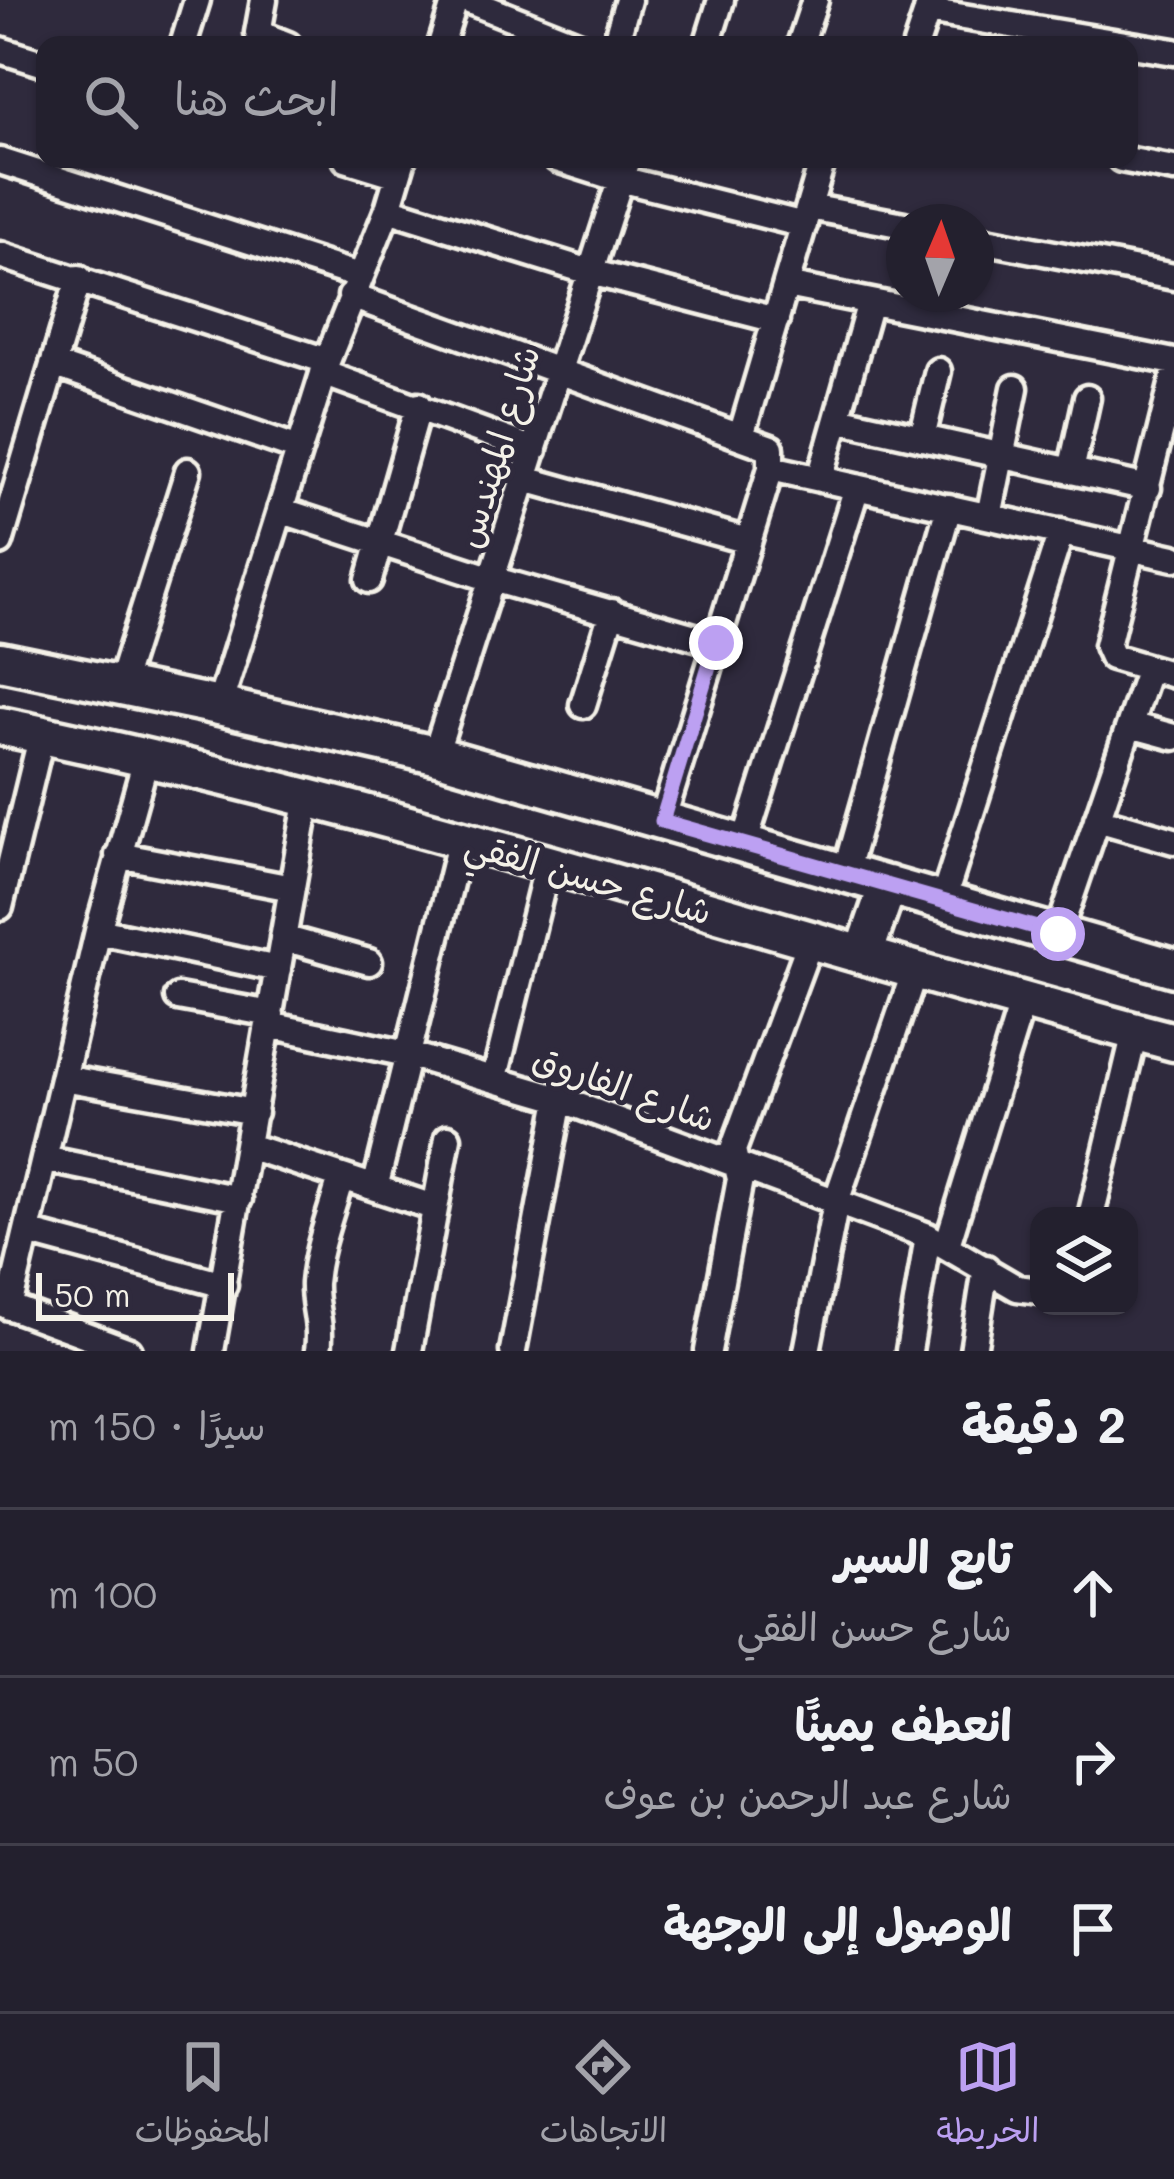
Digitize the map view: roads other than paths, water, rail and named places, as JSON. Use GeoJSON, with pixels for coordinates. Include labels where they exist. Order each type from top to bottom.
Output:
{"type":"FeatureCollection","features":[{"type":"Feature","properties":{"kind":"street"},"geometry":{"type":"LineString","coordinates":[[186,36],[197,0]]}},
{"type":"Feature","properties":{"kind":"street"},"geometry":{"type":"LineString","coordinates":[[264,0],[258,33],[266,36]]}},
{"type":"Feature","properties":{"kind":"street"},"geometry":{"type":"LineString","coordinates":[[444,36],[455,0]]}},
{"type":"Feature","properties":{"kind":"street"},"geometry":{"type":"LineString","coordinates":[[467,0],[557,36]]}},
{"type":"Feature","properties":{"kind":"street"},"geometry":{"type":"LineString","coordinates":[[618,36],[628,0]]}},
{"type":"Feature","properties":{"kind":"street"},"geometry":{"type":"LineString","coordinates":[[710,36],[722,0]]}},
{"type":"Feature","properties":{"kind":"street"},"geometry":{"type":"LineString","coordinates":[[803,36],[814,0]]}},
{"type":"Feature","properties":{"kind":"street"},"geometry":{"type":"LineString","coordinates":[[919,36],[929,5],[1091,36]]}},
{"type":"Feature","properties":{"kind":"street"},"geometry":{"type":"LineString","coordinates":[[1138,45],[1174,52]]}},
{"type":"Feature","properties":{"kind":"street"},"geometry":{"type":"LineString","coordinates":[[0,50],[36,61]]}},
{"type":"Feature","properties":{"kind":"street"},"geometry":{"type":"LineString","coordinates":[[0,161],[355,286],[771,448],[771,468],[662,821]]}},
{"type":"Feature","properties":{"kind":"street"},"geometry":{"type":"LineString","coordinates":[[1138,162],[1174,169]]}},
{"type":"Feature","properties":{"kind":"street"},"geometry":{"type":"LineString","coordinates":[[219,706],[325,367],[401,168]]}},
{"type":"Feature","properties":{"kind":"street"},"geometry":{"type":"LineString","coordinates":[[742,436],[821,168]]}},
{"type":"Feature","properties":{"kind":"street"},"geometry":{"type":"LineString","coordinates":[[623,169],[807,216],[886,223]]}},
{"type":"Feature","properties":{"kind":"street","name":"شارع المهندس"},"geometry":{"type":"LineString","coordinates":[[435,755],[623,169]]}},
{"type":"Feature","properties":{"kind":"street"},"geometry":{"type":"LineString","coordinates":[[388,209],[590,272],[776,320]]}},
{"type":"Feature","properties":{"kind":"street"},"geometry":{"type":"LineString","coordinates":[[994,242],[1174,277]]}},
{"type":"Feature","properties":{"kind":"street"},"geometry":{"type":"LineString","coordinates":[[2,262],[79,278],[325,367],[534,450]]}},
{"type":"Feature","properties":{"kind":"street"},"geometry":{"type":"LineString","coordinates":[[0,542],[79,278]]}},
{"type":"Feature","properties":{"kind":"street"},"geometry":{"type":"LineString","coordinates":[[786,285],[1174,362]]}},
{"type":"Feature","properties":{"kind":"street"},"geometry":{"type":"LineString","coordinates":[[820,478],[870,302]]}},
{"type":"Feature","properties":{"kind":"street"},"geometry":{"type":"LineString","coordinates":[[53,364],[299,449]]}},
{"type":"Feature","properties":{"kind":"street"},"geometry":{"type":"LineString","coordinates":[[922,438],[938,370]]}},
{"type":"Feature","properties":{"kind":"street"},"geometry":{"type":"LineString","coordinates":[[1058,934],[1130,724],[1162,671],[1112,657],[1107,646],[1174,377]]}},
{"type":"Feature","properties":{"kind":"street"},"geometry":{"type":"LineString","coordinates":[[989,516],[1015,388]]}},
{"type":"Feature","properties":{"kind":"street"},"geometry":{"type":"LineString","coordinates":[[1072,471],[1087,398]]}},
{"type":"Feature","properties":{"kind":"street"},"geometry":{"type":"LineString","coordinates":[[369,580],[419,405]]}},
{"type":"Feature","properties":{"kind":"street"},"geometry":{"type":"LineString","coordinates":[[837,419],[1148,488]]}},
{"type":"Feature","properties":{"kind":"street"},"geometry":{"type":"LineString","coordinates":[[771,468],[1174,557]]}},
{"type":"Feature","properties":{"kind":"street"},"geometry":{"type":"LineString","coordinates":[[120,685],[188,471]]}},
{"type":"Feature","properties":{"kind":"street"},"geometry":{"type":"LineString","coordinates":[[525,479],[748,542]]}},
{"type":"Feature","properties":{"kind":"street"},"geometry":{"type":"LineString","coordinates":[[744,844],[857,487]]}},
{"type":"Feature","properties":{"kind":"street"},"geometry":{"type":"LineString","coordinates":[[845,873],[949,507]]}},
{"type":"Feature","properties":{"kind":"street"},"geometry":{"type":"LineString","coordinates":[[280,510],[492,579],[716,643]]}},
{"type":"Feature","properties":{"kind":"street"},"geometry":{"type":"LineString","coordinates":[[944,900],[1060,532]]}},
{"type":"Feature","properties":{"kind":"street"},"geometry":{"type":"LineString","coordinates":[[583,705],[612,612]]}},
{"type":"Feature","properties":{"kind":"street","name":"شارع حسن الفقي"},"geometry":{"type":"LineString","coordinates":[[0,661],[435,755],[1174,968]]}},
{"type":"Feature","properties":{"kind":"street"},"geometry":{"type":"LineString","coordinates":[[1130,724],[1174,737]]}},
{"type":"Feature","properties":{"kind":"street","name":"شارع حسن الفقي"},"geometry":{"type":"LineString","coordinates":[[0,726],[147,755],[308,796],[1174,1042]]}},
{"type":"Feature","properties":{"kind":"street"},"geometry":{"type":"LineString","coordinates":[[0,907],[42,734]]}},
{"type":"Feature","properties":{"kind":"street"},"geometry":{"type":"LineString","coordinates":[[129,1351],[5,1305],[147,755]]}},
{"type":"Feature","properties":{"kind":"street"},"geometry":{"type":"LineString","coordinates":[[211,1351],[308,796]]}},
{"type":"Feature","properties":{"kind":"street"},"geometry":{"type":"LineString","coordinates":[[1097,819],[1174,842]]}},
{"type":"Feature","properties":{"kind":"street"},"geometry":{"type":"LineString","coordinates":[[375,1188],[461,839]]}},
{"type":"Feature","properties":{"kind":"street"},"geometry":{"type":"LineString","coordinates":[[118,855],[292,888]]}},
{"type":"Feature","properties":{"kind":"street"},"geometry":{"type":"LineString","coordinates":[[495,1077],[548,863]]}},
{"type":"Feature","properties":{"kind":"street"},"geometry":{"type":"LineString","coordinates":[[864,954],[888,885]]}},
{"type":"Feature","properties":{"kind":"street"},"geometry":{"type":"LineString","coordinates":[[98,931],[278,969]]}},
{"type":"Feature","properties":{"kind":"street"},"geometry":{"type":"LineString","coordinates":[[284,938],[369,962]]}},
{"type":"Feature","properties":{"kind":"street"},"geometry":{"type":"LineString","coordinates":[[708,1351],[740,1179],[733,1150],[811,939]]}},
{"type":"Feature","properties":{"kind":"street"},"geometry":{"type":"LineString","coordinates":[[807,1351],[836,1202],[915,970]]}},
{"type":"Feature","properties":{"kind":"street","name":"شارع الفاروق"},"geometry":{"type":"LineString","coordinates":[[178,997],[495,1077],[560,1099],[937,1241],[1017,1288],[1030,1290]]}},
{"type":"Feature","properties":{"kind":"street"},"geometry":{"type":"LineString","coordinates":[[909,1351],[937,1241],[1023,1000]]}},
{"type":"Feature","properties":{"kind":"street"},"geometry":{"type":"LineString","coordinates":[[1093,1207],[1135,1032]]}},
{"type":"Feature","properties":{"kind":"street"},"geometry":{"type":"LineString","coordinates":[[63,1078],[254,1112]]}},
{"type":"Feature","properties":{"kind":"street"},"geometry":{"type":"LineString","coordinates":[[513,1351],[560,1099]]}},
{"type":"Feature","properties":{"kind":"street"},"geometry":{"type":"LineString","coordinates":[[409,1351],[448,1138]]}},
{"type":"Feature","properties":{"kind":"street"},"geometry":{"type":"LineString","coordinates":[[248,1146],[433,1207]]}},
{"type":"Feature","properties":{"kind":"street"},"geometry":{"type":"LineString","coordinates":[[44,1159],[238,1199]]}},
{"type":"Feature","properties":{"kind":"street"},"geometry":{"type":"LineString","coordinates":[[318,1351],[321,1322],[314,1293],[316,1267],[341,1177]]}},
{"type":"Feature","properties":{"kind":"street"},"geometry":{"type":"LineString","coordinates":[[27,1232],[224,1286]]}},
{"type":"Feature","properties":{"kind":"street"},"geometry":{"type":"LineString","coordinates":[[976,1350],[986,1268]]}}]}
